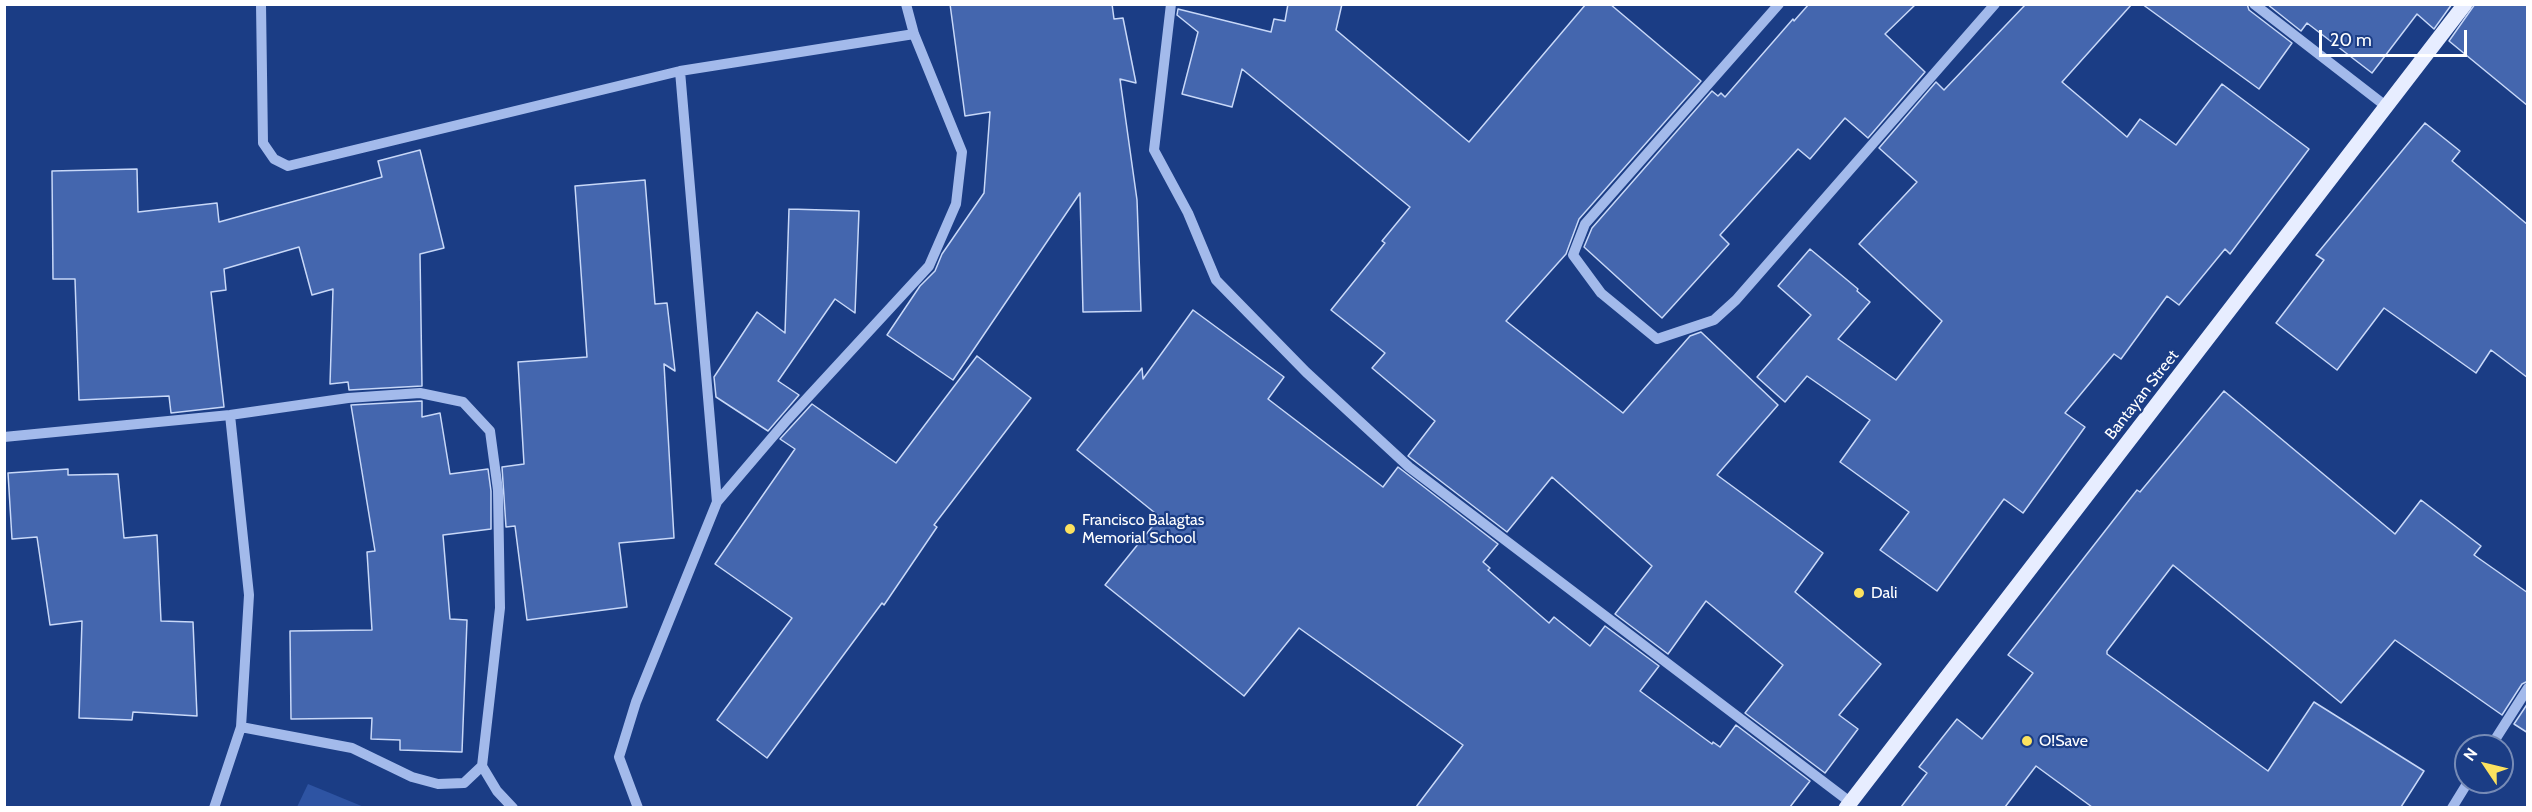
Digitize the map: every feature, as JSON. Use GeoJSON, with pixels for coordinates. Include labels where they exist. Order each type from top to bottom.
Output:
{"type":"FeatureCollection","features":[{"type":"Feature","properties":{"kind":"main road","name":"Bantayan Street"},"geometry":{"type":"LineString","coordinates":[[1848,805],[2465,4]]}},
{"type":"Feature","properties":{"kind":"street"},"geometry":{"type":"LineString","coordinates":[[261,4],[263,142],[273,159],[288,166],[680,71],[914,34]]}},
{"type":"Feature","properties":{"kind":"street"},"geometry":{"type":"LineString","coordinates":[[638,807],[619,757],[636,702],[717,502],[787,420],[929,266],[956,204],[962,152],[914,34],[906,4]]}},
{"type":"Feature","properties":{"kind":"street"},"geometry":{"type":"LineString","coordinates":[[1171,4],[1154,150],[1188,213],[1216,280],[1306,372],[1409,467],[1848,805]]}},
{"type":"Feature","properties":{"kind":"street"},"geometry":{"type":"LineString","coordinates":[[1779,4],[1585,224],[1573,255],[1602,294],[1657,339],[1714,320],[1736,300],[1995,4]]}},
{"type":"Feature","properties":{"kind":"street"},"geometry":{"type":"LineString","coordinates":[[2254,4],[2387,107]]}},
{"type":"Feature","properties":{"kind":"street"},"geometry":{"type":"LineString","coordinates":[[680,71],[717,502]]}},
{"type":"Feature","properties":{"kind":"street"},"geometry":{"type":"LineString","coordinates":[[4,437],[230,415],[348,398],[420,393],[463,402],[490,431],[498,490],[500,608],[482,766],[497,791],[513,807]]}},
{"type":"Feature","properties":{"kind":"street"},"geometry":{"type":"LineString","coordinates":[[214,807],[241,727],[249,595],[230,415]]}},
{"type":"Feature","properties":{"kind":"street"},"geometry":{"type":"LineString","coordinates":[[2499,734],[2528,688]]}},
{"type":"Feature","properties":{"kind":"street"},"geometry":{"type":"LineString","coordinates":[[241,727],[352,748],[412,777],[438,784],[464,783],[482,766]]}},
{"type":"Feature","properties":{"kind":"street"},"geometry":{"type":"LineString","coordinates":[[2452,807],[2460,794]]}},
{"type":"Feature","properties":{"kind":"shaded area"},"geometry":{"type":"Polygon","coordinates":[[[308,784],[364,807],[297,807],[308,784]]]}},
{"type":"Feature","properties":{"kind":"building"},"geometry":{"type":"Polygon","coordinates":[[[950,4],[1112,4],[1114,19],[1123,18],[1136,83],[1120,79],[1137,200],[1141,311],[1083,312],[1080,193],[953,380],[887,335],[920,286],[935,271],[942,254],[984,193],[990,112],[965,116],[950,4]]]}},
{"type":"Feature","properties":{"kind":"building"},"geometry":{"type":"Polygon","coordinates":[[[1288,4],[1342,4],[1336,30],[1469,142],[1586,4],[1610,4],[1701,81],[1579,219],[1566,254],[1506,321],[1623,413],[1690,336],[1701,332],[1778,405],[1717,475],[1823,553],[1795,592],[1881,664],[1839,715],[1858,729],[1825,773],[1745,713],[1783,665],[1706,601],[1668,654],[1615,614],[1652,566],[1552,477],[1507,532],[1408,456],[1435,421],[1372,368],[1385,353],[1331,310],[1385,243],[1382,241],[1410,207],[1242,69],[1232,107],[1182,94],[1198,32],[1177,15],[1178,9],[1271,32],[1274,19],[1285,21],[1288,4]]]}},
{"type":"Feature","properties":{"kind":"building"},"geometry":{"type":"Polygon","coordinates":[[[1809,4],[1916,4],[1885,34],[1925,72],[1868,138],[1845,118],[1810,159],[1798,149],[1720,235],[1729,244],[1662,318],[1584,247],[1592,228],[1712,91],[1718,96],[1721,93],[1725,97],[1793,19],[1794,21],[1809,4]]]}},
{"type":"Feature","properties":{"kind":"building"},"geometry":{"type":"Polygon","coordinates":[[[2026,4],[2132,4],[2062,82],[2127,137],[2140,119],[2176,145],[2222,84],[2309,149],[2230,254],[2225,249],[2179,305],[2167,296],[2121,359],[2114,354],[2065,413],[2085,427],[2023,513],[2004,499],[1937,591],[1880,550],[1909,512],[1840,462],[1870,420],[1807,376],[1785,402],[1757,377],[1811,315],[1778,286],[1810,249],[1870,302],[1838,339],[1896,380],[1942,321],[1859,244],[1917,182],[1879,148],[1936,82],[1944,90],[2026,4]]]}},
{"type":"Feature","properties":{"kind":"building"},"geometry":{"type":"Polygon","coordinates":[[[2142,4],[2247,4],[2249,10],[2292,43],[2259,89],[2142,4]]]}},
{"type":"Feature","properties":{"kind":"building"},"geometry":{"type":"Polygon","coordinates":[[[2267,4],[2452,4],[2434,29],[2417,14],[2372,73],[2307,23],[2301,31],[2267,4]]]}},
{"type":"Feature","properties":{"kind":"building"},"geometry":{"type":"Polygon","coordinates":[[[2475,4],[2528,4],[2528,106],[2449,41],[2475,4]]]}},
{"type":"Feature","properties":{"kind":"building"},"geometry":{"type":"Polygon","coordinates":[[[2425,123],[2460,151],[2452,161],[2528,225],[2528,378],[2491,350],[2476,373],[2384,308],[2337,370],[2276,323],[2324,260],[2316,255],[2425,123]]]}},
{"type":"Feature","properties":{"kind":"building"},"geometry":{"type":"Polygon","coordinates":[[[420,150],[444,248],[420,254],[422,386],[349,390],[348,382],[330,384],[333,289],[312,295],[299,247],[224,269],[226,290],[211,292],[224,407],[171,413],[169,396],[79,400],[75,279],[53,279],[52,171],[137,169],[138,212],[217,203],[219,222],[382,177],[378,161],[420,150]]]}},
{"type":"Feature","properties":{"kind":"building"},"geometry":{"type":"Polygon","coordinates":[[[645,180],[655,304],[667,303],[675,371],[664,364],[674,538],[619,543],[627,607],[527,620],[515,526],[506,527],[502,467],[524,464],[518,362],[587,357],[575,186],[645,180]]]}},
{"type":"Feature","properties":{"kind":"building"},"geometry":{"type":"Polygon","coordinates":[[[789,209],[859,211],[855,313],[835,299],[778,381],[799,395],[768,431],[716,397],[714,377],[757,312],[785,333],[789,209]]]}},
{"type":"Feature","properties":{"kind":"building"},"geometry":{"type":"Polygon","coordinates":[[[1193,310],[1284,377],[1268,399],[1383,487],[1398,467],[1498,544],[1483,562],[1490,568],[1488,570],[1549,623],[1554,617],[1590,646],[1605,626],[1659,666],[1640,691],[1712,744],[1713,742],[1720,747],[1736,725],[1810,781],[1790,807],[1416,807],[1463,745],[1299,628],[1244,696],[1105,585],[1160,517],[1077,450],[1142,368],[1143,379],[1193,310]]]}},
{"type":"Feature","properties":{"kind":"building"},"geometry":{"type":"Polygon","coordinates":[[[977,356],[1031,398],[934,525],[937,527],[884,605],[882,603],[767,758],[717,720],[792,618],[715,564],[795,449],[780,439],[812,404],[896,463],[977,356]]]}},
{"type":"Feature","properties":{"kind":"building"},"geometry":{"type":"Polygon","coordinates":[[[2224,391],[2395,534],[2421,500],[2481,546],[2474,555],[2528,593],[2528,681],[2522,684],[2502,715],[2395,640],[2341,703],[2173,565],[2107,654],[2268,771],[2314,702],[2424,771],[2401,807],[2092,807],[2036,766],[2005,807],[1901,807],[1927,773],[1919,767],[1957,719],[1982,739],[2033,673],[2008,655],[2137,490],[2140,492],[2224,391]]]}},
{"type":"Feature","properties":{"kind":"building"},"geometry":{"type":"Polygon","coordinates":[[[422,401],[422,417],[440,413],[450,474],[488,469],[491,491],[491,529],[443,535],[450,619],[467,620],[462,752],[400,750],[400,740],[371,739],[372,718],[291,719],[290,631],[372,630],[367,552],[375,551],[351,405],[422,401]]]}},
{"type":"Feature","properties":{"kind":"building"},"geometry":{"type":"Polygon","coordinates":[[[68,469],[68,475],[118,474],[124,538],[157,535],[161,621],[193,622],[197,716],[133,712],[132,720],[79,718],[82,621],[50,625],[37,537],[12,539],[8,473],[68,469]]]}},
{"type":"Feature","properties":{"kind":"building"},"geometry":{"type":"Polygon","coordinates":[[[2528,703],[2528,733],[2514,724],[2528,703]]]}},
{"type":"Feature","properties":{"kind":"place","name":"Francisco Balagtas Memorial School"},"geometry":{"type":"Point","coordinates":[1070,529]}},
{"type":"Feature","properties":{"kind":"place","name":"Dali"},"geometry":{"type":"Point","coordinates":[1859,593]}},
{"type":"Feature","properties":{"kind":"place","name":"O!Save"},"geometry":{"type":"Point","coordinates":[2027,741]}}]}
